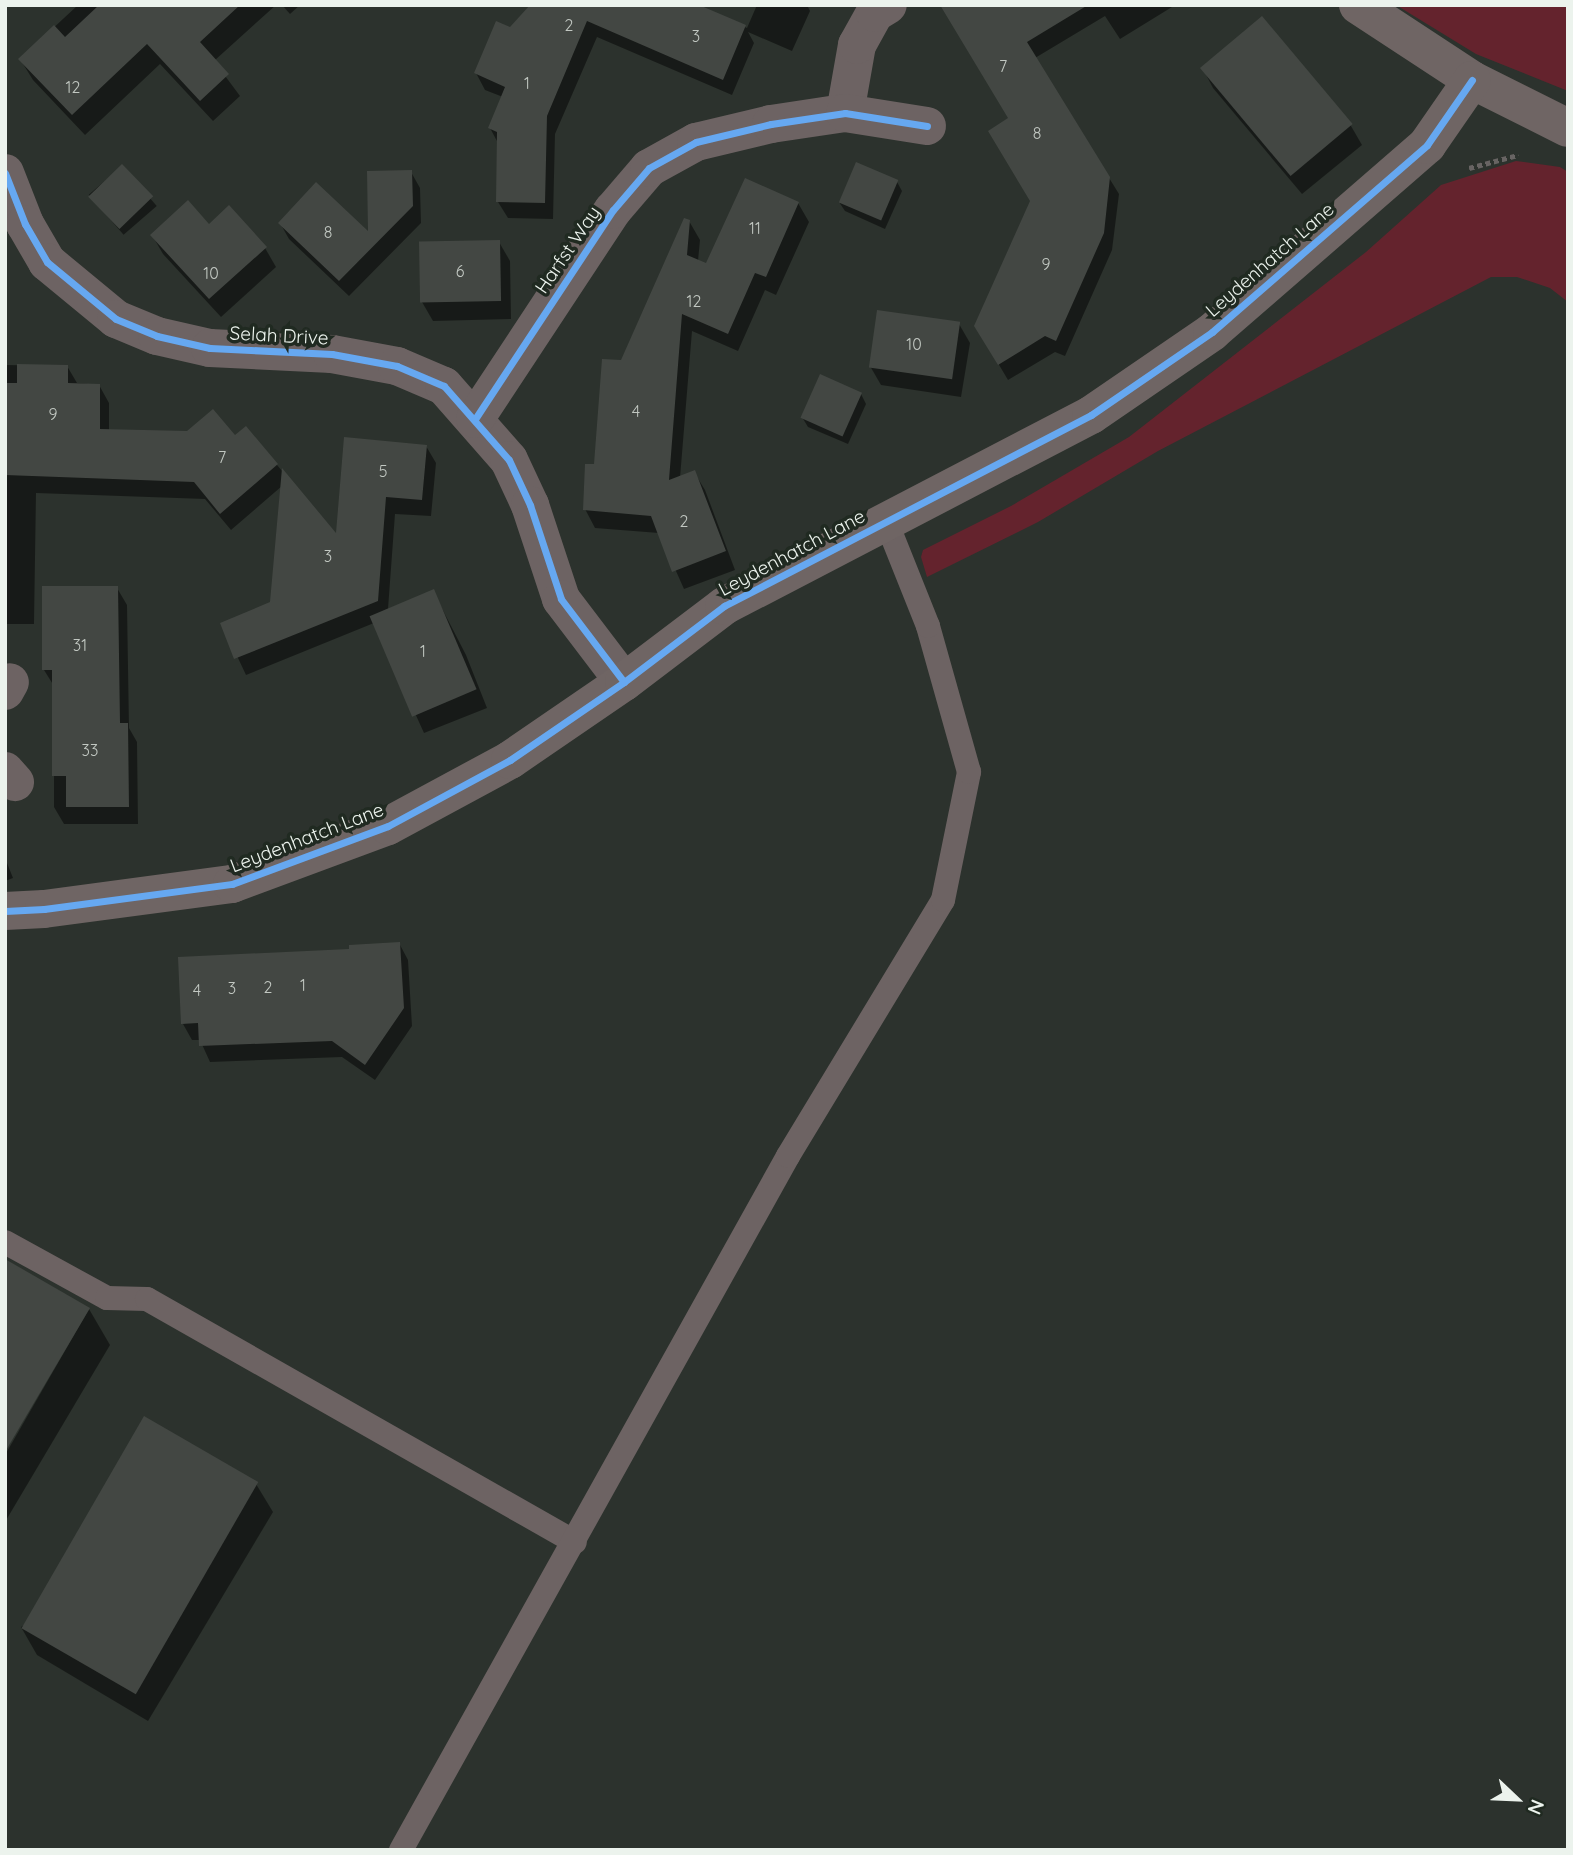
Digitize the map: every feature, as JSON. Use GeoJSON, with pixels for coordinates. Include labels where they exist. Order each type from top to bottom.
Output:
{"type":"FeatureCollection","features":[{"type":"Feature","properties":{"kind":"street"},"geometry":{"type":"LineString","coordinates":[[1358,5],[1472,80],[1568,128]]}},
{"type":"Feature","properties":{"kind":"street"},"geometry":{"type":"LineString","coordinates":[[845,113],[857,45],[879,8]]}},
{"type":"Feature","properties":{"kind":"street","name":"Leydenhatch Lane"},"geometry":{"type":"LineString","coordinates":[[5,911],[44,909],[232,884],[388,826],[510,760],[624,681],[724,606],[1091,415],[1212,332],[1427,145],[1472,80]]}},
{"type":"Feature","properties":{"kind":"street","name":"Harfst Way"},"geometry":{"type":"LineString","coordinates":[[475,419],[613,210],[649,168],[696,142],[771,124],[845,113],[927,125]]}},
{"type":"Feature","properties":{"kind":"street","name":"Selah Drive"},"geometry":{"type":"LineString","coordinates":[[5,173],[24,224],[47,262],[116,319],[157,336],[210,348],[332,354],[397,366],[444,386],[509,460],[530,505],[561,599],[624,681]]}},
{"type":"Feature","properties":{"kind":"lane"},"geometry":{"type":"LineString","coordinates":[[401,1850],[788,1156],[943,900],[969,772],[928,626],[886,521]]}},
{"type":"Feature","properties":{"kind":"lane"},"geometry":{"type":"LineString","coordinates":[[5,1242],[107,1298],[148,1299],[575,1542]]}},
{"type":"Feature","properties":{"kind":"shaded area"},"geometry":{"type":"Polygon","coordinates":[[[1396,5],[1568,5],[1568,91],[1476,54],[1396,5]]]}},
{"type":"Feature","properties":{"kind":"shaded area"},"geometry":{"type":"Polygon","coordinates":[[[1516,161],[1560,167],[1568,172],[1568,302],[1550,288],[1517,277],[1491,277],[1158,451],[1038,522],[927,577],[921,557],[923,550],[1011,506],[1129,437],[1366,252],[1441,185],[1516,161]]]}},
{"type":"Feature","properties":{"kind":"building"},"geometry":{"type":"Polygon","coordinates":[[[99,5],[240,5],[200,42],[229,74],[200,101],[147,44],[72,115],[18,59],[54,25],[65,37],[99,5]]]}},
{"type":"Feature","properties":{"kind":"building"},"geometry":{"type":"Polygon","coordinates":[[[530,5],[699,5],[746,25],[723,80],[587,21],[547,116],[545,203],[496,202],[497,132],[488,128],[505,87],[474,73],[496,21],[510,27],[530,5]]]}},
{"type":"Feature","properties":{"kind":"building"},"geometry":{"type":"Polygon","coordinates":[[[940,5],[1088,5],[1027,42],[1110,177],[1104,233],[1056,341],[1045,336],[998,365],[974,326],[1030,201],[988,131],[1008,118],[940,5]]]}},
{"type":"Feature","properties":{"kind":"building"},"geometry":{"type":"Polygon","coordinates":[[[1262,16],[1353,124],[1291,176],[1200,68],[1262,16]]]}},
{"type":"Feature","properties":{"kind":"building"},"geometry":{"type":"Polygon","coordinates":[[[856,162],[898,180],[881,220],[839,203],[856,162]]]}},
{"type":"Feature","properties":{"kind":"building"},"geometry":{"type":"Polygon","coordinates":[[[122,164],[153,196],[119,229],[88,197],[122,164]]]}},
{"type":"Feature","properties":{"kind":"building"},"geometry":{"type":"Polygon","coordinates":[[[412,170],[413,206],[339,281],[278,223],[316,182],[368,231],[367,171],[412,170]]]}},
{"type":"Feature","properties":{"kind":"building"},"geometry":{"type":"Polygon","coordinates":[[[745,178],[799,202],[766,277],[755,273],[728,334],[682,314],[669,480],[695,470],[726,551],[672,572],[651,516],[583,510],[585,464],[594,464],[602,359],[621,360],[684,218],[690,220],[687,255],[706,263],[745,178]]]}},
{"type":"Feature","properties":{"kind":"building"},"geometry":{"type":"Polygon","coordinates":[[[188,200],[209,224],[229,205],[267,247],[209,299],[150,235],[188,200]]]}},
{"type":"Feature","properties":{"kind":"building"},"geometry":{"type":"Polygon","coordinates":[[[500,240],[501,301],[420,302],[419,241],[500,240]]]}},
{"type":"Feature","properties":{"kind":"building"},"geometry":{"type":"Polygon","coordinates":[[[877,310],[960,322],[952,379],[869,367],[877,310]]]}},
{"type":"Feature","properties":{"kind":"building"},"geometry":{"type":"Polygon","coordinates":[[[17,364],[68,365],[68,383],[100,384],[100,429],[187,431],[213,409],[235,435],[246,426],[278,464],[220,514],[194,482],[5,475],[5,383],[17,383],[17,364]]]}},
{"type":"Feature","properties":{"kind":"building"},"geometry":{"type":"Polygon","coordinates":[[[820,374],[862,393],[842,437],[800,418],[820,374]]]}},
{"type":"Feature","properties":{"kind":"building"},"geometry":{"type":"Polygon","coordinates":[[[344,437],[427,445],[422,500],[386,497],[378,601],[234,659],[220,623],[270,602],[282,468],[336,533],[344,437]]]}},
{"type":"Feature","properties":{"kind":"building"},"geometry":{"type":"Polygon","coordinates":[[[42,586],[118,586],[120,723],[128,723],[129,807],[66,807],[66,776],[52,776],[52,670],[42,670],[42,586]]]}},
{"type":"Feature","properties":{"kind":"building"},"geometry":{"type":"Polygon","coordinates":[[[434,589],[477,689],[412,717],[370,616],[434,589]]]}},
{"type":"Feature","properties":{"kind":"building"},"geometry":{"type":"Polygon","coordinates":[[[400,942],[404,1008],[365,1065],[332,1041],[199,1046],[198,1023],[181,1024],[178,957],[349,949],[349,945],[400,942]]]}},
{"type":"Feature","properties":{"kind":"building"},"geometry":{"type":"Polygon","coordinates":[[[5,1259],[90,1308],[5,1452],[5,1259]]]}},
{"type":"Feature","properties":{"kind":"building"},"geometry":{"type":"Polygon","coordinates":[[[144,1416],[258,1482],[136,1694],[22,1628],[144,1416]]]}},
{"type":"Feature","properties":{"kind":"cycle path"},"geometry":{"type":"LineString","coordinates":[[5,911],[44,909],[232,884],[388,826],[510,760],[624,682],[724,606],[1091,415],[1212,332],[1427,145],[1472,80]]}},
{"type":"Feature","properties":{"kind":"cycle path"},"geometry":{"type":"LineString","coordinates":[[475,419],[613,210],[649,168],[696,142],[771,124],[845,113],[927,126]]}},
{"type":"Feature","properties":{"kind":"cycle path"},"geometry":{"type":"LineString","coordinates":[[5,173],[25,224],[47,262],[116,319],[157,336],[210,348],[332,354],[397,366],[444,386],[509,460],[530,505],[561,599],[624,682]]}}]}
